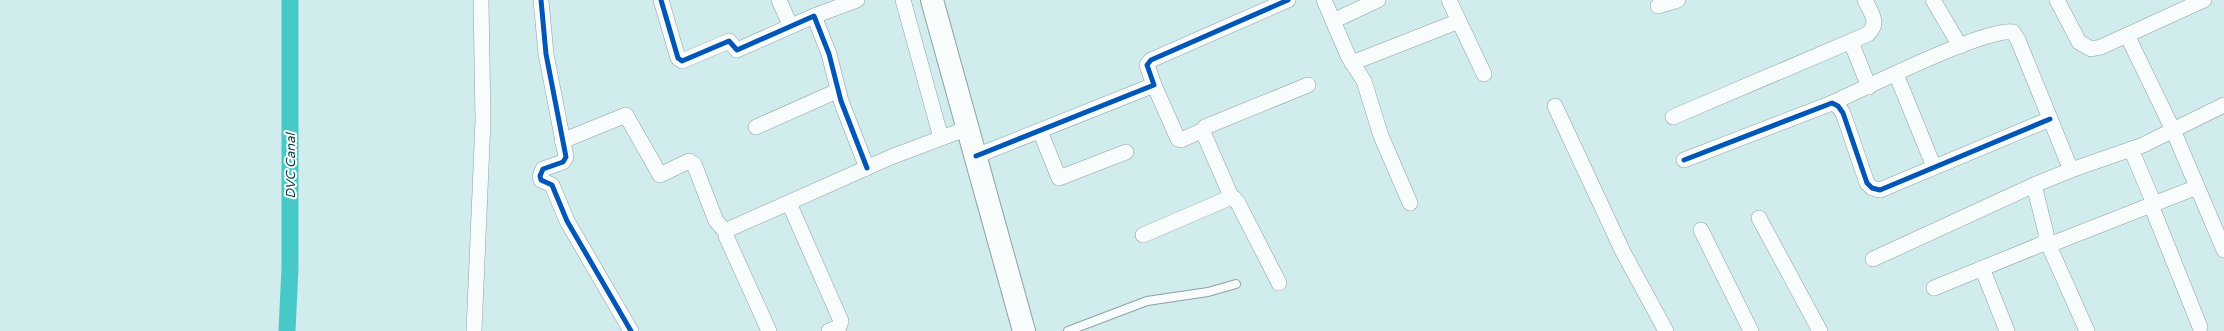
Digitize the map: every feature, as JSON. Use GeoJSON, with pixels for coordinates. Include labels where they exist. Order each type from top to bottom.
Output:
{"type":"FeatureCollection","features":[{"type":"Feature","properties":{"kind":"street"},"geometry":{"type":"LineString","coordinates":[[474,331],[483,121],[481,0]]}},
{"type":"Feature","properties":{"kind":"street"},"geometry":{"type":"LineString","coordinates":[[541,0],[546,54],[565,160],[543,168],[540,176],[541,180],[552,185],[567,221],[631,331]]}},
{"type":"Feature","properties":{"kind":"street"},"geometry":{"type":"LineString","coordinates":[[661,0],[678,58],[682,60],[730,40],[737,50],[790,25],[857,0]]}},
{"type":"Feature","properties":{"kind":"street"},"geometry":{"type":"LineString","coordinates":[[779,0],[790,25]]}},
{"type":"Feature","properties":{"kind":"street"},"geometry":{"type":"LineString","coordinates":[[903,0],[940,138]]}},
{"type":"Feature","properties":{"kind":"street"},"geometry":{"type":"LineString","coordinates":[[932,0],[1024,331]]}},
{"type":"Feature","properties":{"kind":"street"},"geometry":{"type":"LineString","coordinates":[[1288,0],[1151,60],[1147,65],[1178,140],[1202,132],[1206,127],[1308,85]]}},
{"type":"Feature","properties":{"kind":"street"},"geometry":{"type":"LineString","coordinates":[[1324,0],[1352,63],[1364,81],[1381,136],[1410,203]]}},
{"type":"Feature","properties":{"kind":"street"},"geometry":{"type":"LineString","coordinates":[[1333,21],[1378,0]]}},
{"type":"Feature","properties":{"kind":"street"},"geometry":{"type":"LineString","coordinates":[[1449,0],[1484,74]]}},
{"type":"Feature","properties":{"kind":"street"},"geometry":{"type":"LineString","coordinates":[[1658,6],[1678,0]]}},
{"type":"Feature","properties":{"kind":"street"},"geometry":{"type":"LineString","coordinates":[[1673,117],[1868,34],[1874,29],[1875,24],[1865,0]]}},
{"type":"Feature","properties":{"kind":"street"},"geometry":{"type":"LineString","coordinates":[[1933,0],[1960,46]]}},
{"type":"Feature","properties":{"kind":"street"},"geometry":{"type":"LineString","coordinates":[[2057,0],[2080,42],[2085,47],[2091,49],[2101,47],[2204,0]]}},
{"type":"Feature","properties":{"kind":"street"},"geometry":{"type":"LineString","coordinates":[[814,16],[829,54],[837,91],[867,168]]}},
{"type":"Feature","properties":{"kind":"street"},"geometry":{"type":"LineString","coordinates":[[1352,63],[1459,21]]}},
{"type":"Feature","properties":{"kind":"street"},"geometry":{"type":"LineString","coordinates":[[1684,160],[1832,103],[1960,46],[2006,31],[2013,32],[2018,40],[2071,170]]}},
{"type":"Feature","properties":{"kind":"street"},"geometry":{"type":"LineString","coordinates":[[2128,34],[2173,130],[2224,250]]}},
{"type":"Feature","properties":{"kind":"street"},"geometry":{"type":"LineString","coordinates":[[1850,42],[1869,87]]}},
{"type":"Feature","properties":{"kind":"street"},"geometry":{"type":"LineString","coordinates":[[1896,74],[1934,167]]}},
{"type":"Feature","properties":{"kind":"street"},"geometry":{"type":"LineString","coordinates":[[976,156],[1154,85]]}},
{"type":"Feature","properties":{"kind":"street"},"geometry":{"type":"LineString","coordinates":[[756,127],[837,91]]}},
{"type":"Feature","properties":{"kind":"street"},"geometry":{"type":"LineString","coordinates":[[1832,103],[1838,106],[1843,113],[1867,183],[1872,188],[1880,190],[2050,118]]}},
{"type":"Feature","properties":{"kind":"street"},"geometry":{"type":"LineString","coordinates":[[1873,259],[2034,185],[2131,149],[2224,105]]}},
{"type":"Feature","properties":{"kind":"street"},"geometry":{"type":"LineString","coordinates":[[1555,106],[1623,252],[1666,331]]}},
{"type":"Feature","properties":{"kind":"street"},"geometry":{"type":"LineString","coordinates":[[562,140],[626,115],[660,175],[689,161],[694,164],[716,221],[726,232],[769,331]]}},
{"type":"Feature","properties":{"kind":"street"},"geometry":{"type":"LineString","coordinates":[[726,232],[729,229],[867,168],[968,128]]}},
{"type":"Feature","properties":{"kind":"street"},"geometry":{"type":"LineString","coordinates":[[1040,131],[1059,178],[1126,152]]}},
{"type":"Feature","properties":{"kind":"street"},"geometry":{"type":"LineString","coordinates":[[1202,132],[1229,196],[1234,198],[1238,203],[1280,283]]}},
{"type":"Feature","properties":{"kind":"street"},"geometry":{"type":"LineString","coordinates":[[2131,149],[2200,327]]}},
{"type":"Feature","properties":{"kind":"street"},"geometry":{"type":"LineString","coordinates":[[2034,185],[2047,242],[2087,331]]}},
{"type":"Feature","properties":{"kind":"street"},"geometry":{"type":"LineString","coordinates":[[1934,288],[2033,249],[2047,242],[2197,186]]}},
{"type":"Feature","properties":{"kind":"street"},"geometry":{"type":"LineString","coordinates":[[1143,235],[1229,196]]}},
{"type":"Feature","properties":{"kind":"street"},"geometry":{"type":"LineString","coordinates":[[789,203],[841,321],[839,327],[829,331]]}},
{"type":"Feature","properties":{"kind":"street"},"geometry":{"type":"LineString","coordinates":[[1760,218],[1820,331]]}},
{"type":"Feature","properties":{"kind":"street"},"geometry":{"type":"LineString","coordinates":[[1701,230],[1751,331]]}},
{"type":"Feature","properties":{"kind":"street"},"geometry":{"type":"LineString","coordinates":[[1982,268],[2007,331]]}},
{"type":"Feature","properties":{"kind":"lane"},"geometry":{"type":"LineString","coordinates":[[1068,331],[1147,301],[1208,292],[1236,284]]}},
{"type":"Feature","properties":{"kind":"waterway","name":"DVC Canal"},"geometry":{"type":"LineString","coordinates":[[287,331],[290,268],[290,0]]}},
{"type":"Feature","properties":{"kind":"cycle path"},"geometry":{"type":"LineString","coordinates":[[541,0],[546,54],[566,157],[563,162],[543,169],[540,176],[541,180],[552,185],[567,221],[631,331]]}},
{"type":"Feature","properties":{"kind":"cycle path"},"geometry":{"type":"LineString","coordinates":[[661,0],[678,58],[682,61],[729,41],[737,50],[814,16],[829,54],[841,101],[867,168]]}},
{"type":"Feature","properties":{"kind":"cycle path"},"geometry":{"type":"LineString","coordinates":[[976,156],[1154,85],[1147,65],[1151,60],[1288,0]]}},
{"type":"Feature","properties":{"kind":"cycle path"},"geometry":{"type":"LineString","coordinates":[[1684,160],[1832,103],[1838,106],[1843,113],[1867,183],[1872,188],[1880,190],[2050,119]]}}]}
